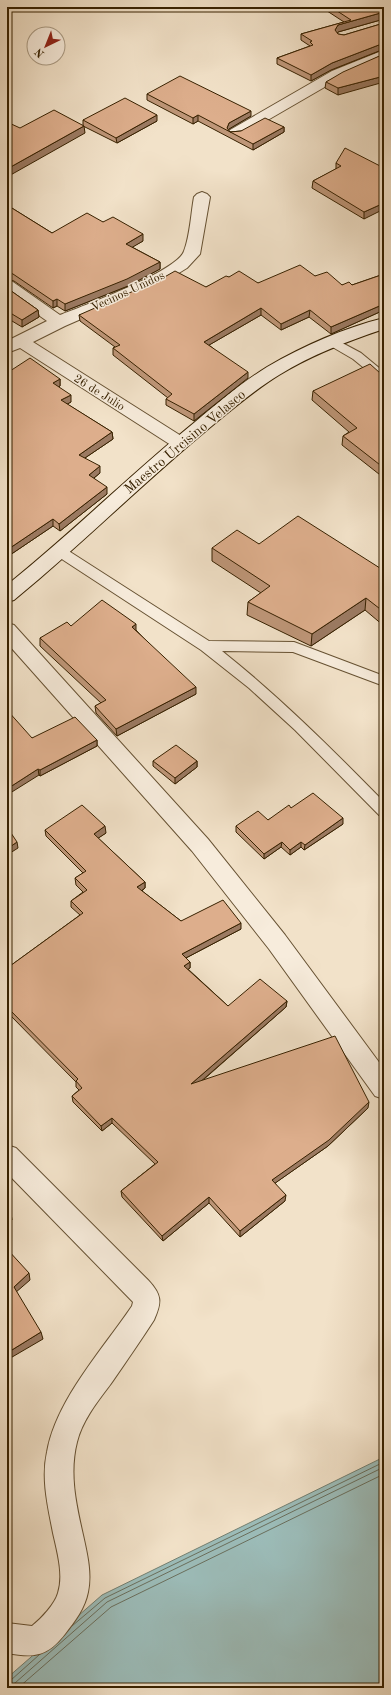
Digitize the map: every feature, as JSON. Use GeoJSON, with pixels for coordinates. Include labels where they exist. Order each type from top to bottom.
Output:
{"type":"FeatureCollection","features":[{"type":"Feature","properties":{"kind":"street"},"geometry":{"type":"LineString","coordinates":[[235,133],[337,74],[384,54]]}},
{"type":"Feature","properties":{"kind":"street","name":"Vecinos Unidos"},"geometry":{"type":"LineString","coordinates":[[13,345],[60,322],[155,281],[181,265],[192,254],[202,197]]}},
{"type":"Feature","properties":{"kind":"street"},"geometry":{"type":"LineString","coordinates":[[7,285],[60,322]]}},
{"type":"Feature","properties":{"kind":"street","name":"Maestro Urcisino Velasco"},"geometry":{"type":"LineString","coordinates":[[7,595],[59,551],[180,443],[239,395],[274,371],[353,333],[384,323]]}},
{"type":"Feature","properties":{"kind":"street","name":"26 de Julio"},"geometry":{"type":"LineString","coordinates":[[13,345],[180,443]]}},
{"type":"Feature","properties":{"kind":"street"},"geometry":{"type":"LineString","coordinates":[[7,630],[200,845],[277,942],[384,1088]]}},
{"type":"Feature","properties":{"kind":"street"},"geometry":{"type":"LineString","coordinates":[[7,1156],[140,1289],[147,1298],[145,1311],[85,1395],[70,1423],[63,1442],[58,1481],[62,1510],[73,1555],[74,1584],[72,1597],[66,1609],[39,1641],[32,1643],[7,1638]]}},
{"type":"Feature","properties":{"kind":"lane"},"geometry":{"type":"LineString","coordinates":[[333,342],[357,356],[384,378]]}},
{"type":"Feature","properties":{"kind":"lane"},"geometry":{"type":"LineString","coordinates":[[59,551],[206,646],[254,684],[300,726],[384,811]]}},
{"type":"Feature","properties":{"kind":"lane"},"geometry":{"type":"LineString","coordinates":[[206,646],[294,647],[384,681]]}},
{"type":"Feature","properties":{"kind":"water"},"geometry":{"type":"Polygon","coordinates":[[[384,1457],[384,1688],[7,1688],[7,1678],[102,1595],[384,1457]]]}},
{"type":"Feature","properties":{"kind":"building"},"geometry":{"type":"Polygon","coordinates":[[[331,7],[384,7],[384,12],[338,25],[335,30],[338,34],[344,35],[384,23],[384,43],[332,63],[311,75],[277,58],[313,45],[310,42],[312,41],[301,34],[351,20],[331,7]]]}},
{"type":"Feature","properties":{"kind":"building"},"geometry":{"type":"Polygon","coordinates":[[[384,54],[384,76],[338,88],[326,82],[343,72],[384,54]]]}},
{"type":"Feature","properties":{"kind":"building"},"geometry":{"type":"Polygon","coordinates":[[[180,76],[251,111],[229,123],[227,128],[230,132],[198,115],[193,118],[147,94],[180,76]]]}},
{"type":"Feature","properties":{"kind":"building"},"geometry":{"type":"Polygon","coordinates":[[[125,98],[157,115],[116,138],[83,120],[125,98]]]}},
{"type":"Feature","properties":{"kind":"building"},"geometry":{"type":"Polygon","coordinates":[[[54,110],[84,126],[7,169],[7,122],[20,128],[54,110]]]}},
{"type":"Feature","properties":{"kind":"building"},"geometry":{"type":"Polygon","coordinates":[[[265,118],[284,127],[253,144],[230,132],[241,131],[265,118]]]}},
{"type":"Feature","properties":{"kind":"building"},"geometry":{"type":"Polygon","coordinates":[[[345,148],[384,168],[384,203],[364,212],[313,181],[341,166],[336,163],[345,148]]]}},
{"type":"Feature","properties":{"kind":"building"},"geometry":{"type":"Polygon","coordinates":[[[7,205],[52,233],[87,213],[103,222],[113,217],[143,234],[126,244],[160,262],[127,279],[65,304],[57,299],[53,301],[13,274],[7,272],[7,205]]]}},
{"type":"Feature","properties":{"kind":"building"},"geometry":{"type":"Polygon","coordinates":[[[300,265],[315,276],[327,272],[342,285],[349,282],[352,285],[384,274],[384,304],[331,327],[310,310],[281,324],[261,308],[204,342],[248,372],[194,414],[166,399],[172,394],[113,348],[120,345],[79,315],[161,279],[175,271],[206,287],[239,271],[258,283],[300,265]]]}},
{"type":"Feature","properties":{"kind":"building"},"geometry":{"type":"Polygon","coordinates":[[[7,288],[38,310],[22,320],[7,311],[7,288]]]}},
{"type":"Feature","properties":{"kind":"building"},"geometry":{"type":"Polygon","coordinates":[[[30,358],[60,379],[53,383],[71,395],[61,400],[112,432],[79,455],[100,466],[89,475],[107,487],[59,524],[53,519],[7,550],[7,373],[30,358]]]}},
{"type":"Feature","properties":{"kind":"building"},"geometry":{"type":"Polygon","coordinates":[[[370,364],[380,373],[384,374],[384,468],[343,436],[357,428],[313,391],[370,364]]]}},
{"type":"Feature","properties":{"kind":"building"},"geometry":{"type":"Polygon","coordinates":[[[298,516],[383,570],[381,571],[384,574],[384,612],[366,598],[312,634],[248,602],[270,586],[212,548],[237,530],[259,544],[298,516]]]}},
{"type":"Feature","properties":{"kind":"building"},"geometry":{"type":"Polygon","coordinates":[[[102,600],[136,624],[132,627],[196,687],[116,729],[95,706],[106,700],[40,638],[67,622],[71,626],[102,600]]]}},
{"type":"Feature","properties":{"kind":"building"},"geometry":{"type":"Polygon","coordinates":[[[7,710],[32,738],[75,717],[97,740],[40,770],[38,769],[7,789],[7,710]]]}},
{"type":"Feature","properties":{"kind":"building"},"geometry":{"type":"Polygon","coordinates":[[[176,745],[197,761],[175,778],[153,761],[176,745]]]}},
{"type":"Feature","properties":{"kind":"building"},"geometry":{"type":"Polygon","coordinates":[[[313,793],[343,818],[305,845],[301,842],[290,850],[282,842],[264,854],[236,826],[258,811],[268,820],[289,805],[291,808],[313,793]]]}},
{"type":"Feature","properties":{"kind":"building"},"geometry":{"type":"Polygon","coordinates":[[[82,805],[105,826],[94,834],[145,882],[137,887],[181,921],[223,900],[241,923],[182,954],[190,962],[184,966],[228,1006],[260,979],[287,1001],[191,1084],[335,1036],[369,1102],[329,1140],[272,1180],[286,1195],[240,1231],[209,1197],[162,1236],[121,1191],[158,1162],[112,1118],[101,1126],[72,1096],[82,1088],[76,1081],[78,1079],[7,1007],[7,963],[10,966],[83,913],[71,901],[87,890],[75,878],[86,871],[45,830],[82,805]]]}},
{"type":"Feature","properties":{"kind":"building"},"geometry":{"type":"Polygon","coordinates":[[[7,827],[17,842],[7,849],[7,827]]]}},
{"type":"Feature","properties":{"kind":"building"},"geometry":{"type":"Polygon","coordinates":[[[7,1209],[11,1213],[7,1216],[7,1209]]]}},
{"type":"Feature","properties":{"kind":"building"},"geometry":{"type":"Polygon","coordinates":[[[7,1249],[29,1273],[14,1287],[41,1332],[7,1353],[7,1249]]]}}]}
